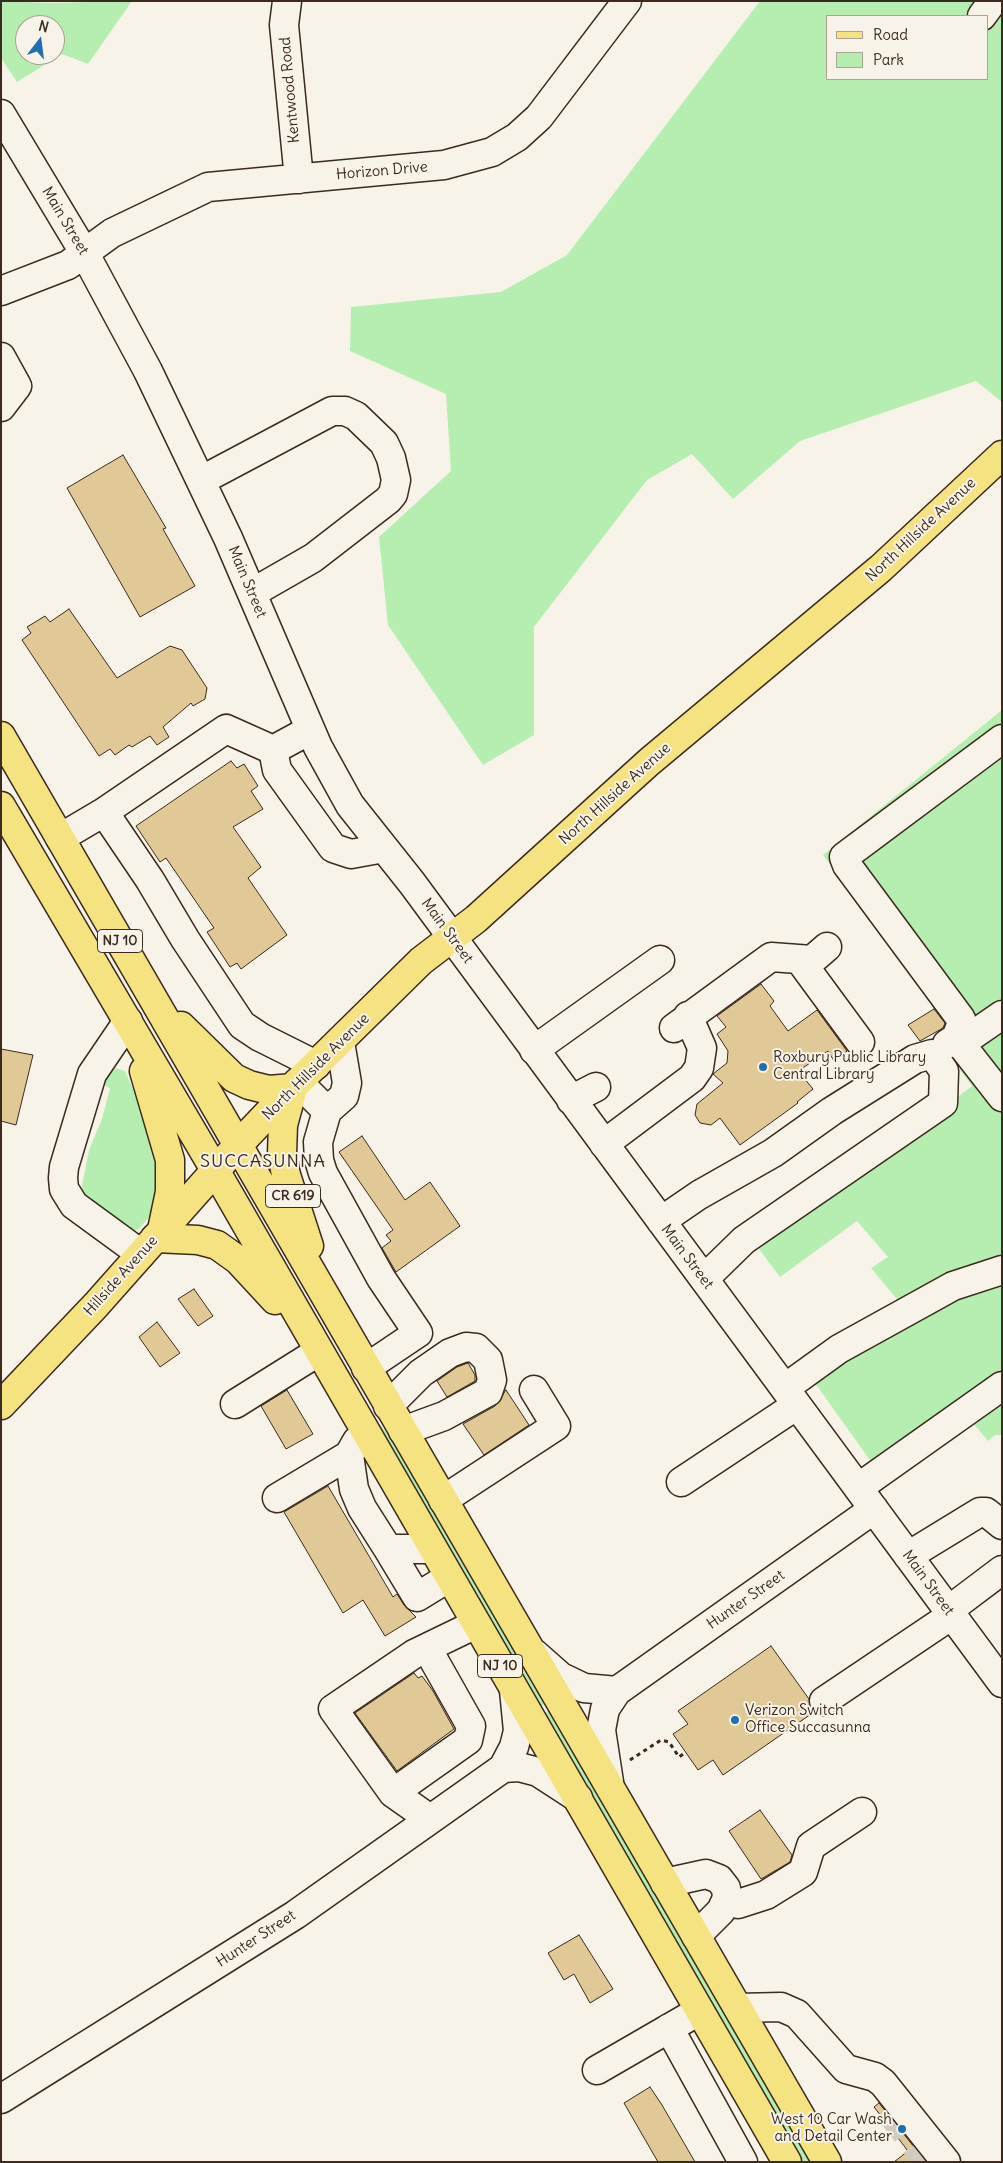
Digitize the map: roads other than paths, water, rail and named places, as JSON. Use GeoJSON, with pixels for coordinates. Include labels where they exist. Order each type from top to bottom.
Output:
{"type":"FeatureCollection","features":[{"type":"Feature","properties":{"kind":"main road","name":"North Hillside Avenue"},"geometry":{"type":"LineString","coordinates":[[238,1145],[421,961],[476,920],[649,762],[882,568],[1002,454]]}},
{"type":"Feature","properties":{"kind":"main road","name":"NJ 10"},"geometry":{"type":"LineString","coordinates":[[1,736],[827,2162]]}},
{"type":"Feature","properties":{"kind":"main road","name":"NJ 10"},"geometry":{"type":"LineString","coordinates":[[1,806],[215,1170],[363,1431],[578,1798],[787,2162]]}},
{"type":"Feature","properties":{"kind":"main road"},"geometry":{"type":"LineString","coordinates":[[154,999],[234,1078],[249,1085],[269,1090],[303,1078]]}},
{"type":"Feature","properties":{"kind":"main road"},"geometry":{"type":"LineString","coordinates":[[132,1029],[170,1160],[170,1192],[153,1241],[198,1240],[217,1245],[226,1250],[253,1275],[316,1349]]}},
{"type":"Feature","properties":{"kind":"main road","name":"CR 619"},"geometry":{"type":"LineString","coordinates":[[303,1078],[283,1125],[282,1154],[286,1175],[328,1302]]}},
{"type":"Feature","properties":{"kind":"main road","name":"Hillside Avenue"},"geometry":{"type":"LineString","coordinates":[[1,1405],[153,1241],[238,1145]]}},
{"type":"Feature","properties":{"kind":"street","name":"Kentwood Road"},"geometry":{"type":"LineString","coordinates":[[287,1],[284,25],[298,179]]}},
{"type":"Feature","properties":{"kind":"street","name":"Horizon Drive"},"geometry":{"type":"LineString","coordinates":[[1,291],[68,265],[112,233],[208,187],[444,165],[492,152],[517,137],[539,117],[627,1]]}},
{"type":"Feature","properties":{"kind":"street"},"geometry":{"type":"LineString","coordinates":[[983,15],[993,1]]}},
{"type":"Feature","properties":{"kind":"street","name":"Main Street"},"geometry":{"type":"LineString","coordinates":[[1,114],[85,254],[144,364],[202,480],[310,730],[346,798],[452,938],[1002,1683]]}},
{"type":"Feature","properties":{"kind":"street"},"geometry":{"type":"LineString","coordinates":[[1,357],[17,386],[1,407]]}},
{"type":"Feature","properties":{"kind":"street"},"geometry":{"type":"LineString","coordinates":[[202,480],[332,410],[345,410],[356,416],[384,442],[391,458],[396,480],[393,494],[388,500],[314,558],[252,593]]}},
{"type":"Feature","properties":{"kind":"street"},"geometry":{"type":"LineString","coordinates":[[60,838],[104,812],[226,729],[273,750]]}},
{"type":"Feature","properties":{"kind":"street"},"geometry":{"type":"LineString","coordinates":[[273,750],[310,730]]}},
{"type":"Feature","properties":{"kind":"street"},"geometry":{"type":"LineString","coordinates":[[956,1038],[961,1025],[961,1019],[847,865],[844,857],[1002,739]]}},
{"type":"Feature","properties":{"kind":"street"},"geometry":{"type":"LineString","coordinates":[[273,750],[277,770],[333,848],[351,854],[384,848]]}},
{"type":"Feature","properties":{"kind":"street"},"geometry":{"type":"LineString","coordinates":[[104,812],[150,880],[185,939],[242,1025],[260,1037],[303,1078],[327,1110]]}},
{"type":"Feature","properties":{"kind":"street"},"geometry":{"type":"LineString","coordinates":[[604,1144],[692,1078],[699,1068],[702,1048],[681,1022],[771,957],[812,960],[827,947]]}},
{"type":"Feature","properties":{"kind":"street"},"geometry":{"type":"LineString","coordinates":[[799,959],[860,1042]]}},
{"type":"Feature","properties":{"kind":"street"},"geometry":{"type":"LineString","coordinates":[[534,1050],[660,960]]}},
{"type":"Feature","properties":{"kind":"street"},"geometry":{"type":"LineString","coordinates":[[661,1221],[699,1195],[773,1153],[832,1111],[915,1059],[932,1054],[956,1038],[970,1037],[1002,1015]]}},
{"type":"Feature","properties":{"kind":"street"},"geometry":{"type":"LineString","coordinates":[[132,1029],[92,1074],[64,1167],[64,1189],[74,1205],[153,1241]]}},
{"type":"Feature","properties":{"kind":"street"},"geometry":{"type":"LineString","coordinates":[[956,1038],[1002,1097]]}},
{"type":"Feature","properties":{"kind":"street"},"geometry":{"type":"LineString","coordinates":[[340,1042],[347,1083],[346,1089],[344,1096],[327,1110],[318,1142],[319,1160],[323,1173],[382,1278],[418,1333],[366,1368]]}},
{"type":"Feature","properties":{"kind":"street"},"geometry":{"type":"LineString","coordinates":[[704,1279],[744,1240],[943,1103],[944,1070],[932,1054]]}},
{"type":"Feature","properties":{"kind":"street"},"geometry":{"type":"LineString","coordinates":[[571,1100],[596,1087]]}},
{"type":"Feature","properties":{"kind":"street"},"geometry":{"type":"LineString","coordinates":[[681,1482],[791,1397],[839,1348],[953,1286],[1002,1270]]}},
{"type":"Feature","properties":{"kind":"street"},"geometry":{"type":"LineString","coordinates":[[388,1406],[421,1373],[450,1353],[466,1347],[476,1348],[488,1360],[492,1380],[488,1392],[444,1416],[403,1432]]}},
{"type":"Feature","properties":{"kind":"street"},"geometry":{"type":"LineString","coordinates":[[235,1404],[316,1349]]}},
{"type":"Feature","properties":{"kind":"street"},"geometry":{"type":"LineString","coordinates":[[858,1488],[1002,1386]]}},
{"type":"Feature","properties":{"kind":"street"},"geometry":{"type":"LineString","coordinates":[[443,1500],[556,1426],[534,1390]]}},
{"type":"Feature","properties":{"kind":"street"},"geometry":{"type":"LineString","coordinates":[[277,1498],[349,1455],[363,1431]]}},
{"type":"Feature","properties":{"kind":"street"},"geometry":{"type":"LineString","coordinates":[[349,1455],[354,1489],[362,1508],[417,1597],[448,1578]]}},
{"type":"Feature","properties":{"kind":"street","name":"Hunter Street"},"geometry":{"type":"LineString","coordinates":[[610,1787],[601,1730],[605,1708],[617,1691],[874,1509]]}},
{"type":"Feature","properties":{"kind":"street"},"geometry":{"type":"LineString","coordinates":[[908,1556],[980,1512],[986,1512],[1002,1525]]}},
{"type":"Feature","properties":{"kind":"street"},"geometry":{"type":"LineString","coordinates":[[388,1549],[432,1549]]}},
{"type":"Feature","properties":{"kind":"street"},"geometry":{"type":"LineString","coordinates":[[824,1701],[950,1612],[1002,1570]]}},
{"type":"Feature","properties":{"kind":"street"},"geometry":{"type":"LineString","coordinates":[[430,1819],[393,1794],[333,1710],[414,1654],[476,1624]]}},
{"type":"Feature","properties":{"kind":"street"},"geometry":{"type":"LineString","coordinates":[[393,1794],[468,1740],[471,1726],[427,1648]]}},
{"type":"Feature","properties":{"kind":"street"},"geometry":{"type":"LineString","coordinates":[[532,1651],[551,1670],[576,1685],[597,1691],[617,1691]]}},
{"type":"Feature","properties":{"kind":"street","name":"Hunter Street"},"geometry":{"type":"LineString","coordinates":[[1,2099],[294,1915],[503,1768],[514,1747],[518,1731],[514,1690]]}},
{"type":"Feature","properties":{"kind":"street"},"geometry":{"type":"LineString","coordinates":[[503,1768],[518,1767],[538,1772],[578,1798]]}},
{"type":"Feature","properties":{"kind":"street"},"geometry":{"type":"LineString","coordinates":[[727,1898],[738,1904],[766,1895],[804,1872],[811,1846],[862,1812]]}},
{"type":"Feature","properties":{"kind":"street"},"geometry":{"type":"LineString","coordinates":[[665,1883],[706,1874],[715,1876],[726,1888],[727,1898],[719,1913],[696,1936]]}},
{"type":"Feature","properties":{"kind":"street"},"geometry":{"type":"LineString","coordinates":[[738,2008],[781,2007],[789,2009],[796,2014],[846,2069],[868,2086],[881,2101]]}},
{"type":"Feature","properties":{"kind":"street"},"geometry":{"type":"LineString","coordinates":[[597,2070],[699,2011]]}},
{"type":"Feature","properties":{"kind":"street"},"geometry":{"type":"LineString","coordinates":[[668,2028],[743,2162]]}},
{"type":"Feature","properties":{"kind":"street"},"geometry":{"type":"LineString","coordinates":[[846,2069],[875,2077],[883,2083],[946,2162]]}},
{"type":"Feature","properties":{"kind":"tunnel"},"geometry":{"type":"LineString","coordinates":[[889,2111],[928,2162]]}},
{"type":"Feature","properties":{"kind":"place","name":"Roxbury Public Library Central Library"},"geometry":{"type":"Point","coordinates":[763,1067]}},
{"type":"Feature","properties":{"kind":"place","name":"Verizon Switch Office Succasunna"},"geometry":{"type":"Point","coordinates":[735,1720]}},
{"type":"Feature","properties":{"kind":"place","name":"West 10 Car Wash and Detail Center"},"geometry":{"type":"Point","coordinates":[902,2129]}},
{"type":"Feature","properties":{"kind":"district","name":"SUCCASUNNA"},"geometry":{"type":"Point","coordinates":[263,1162]}}]}
